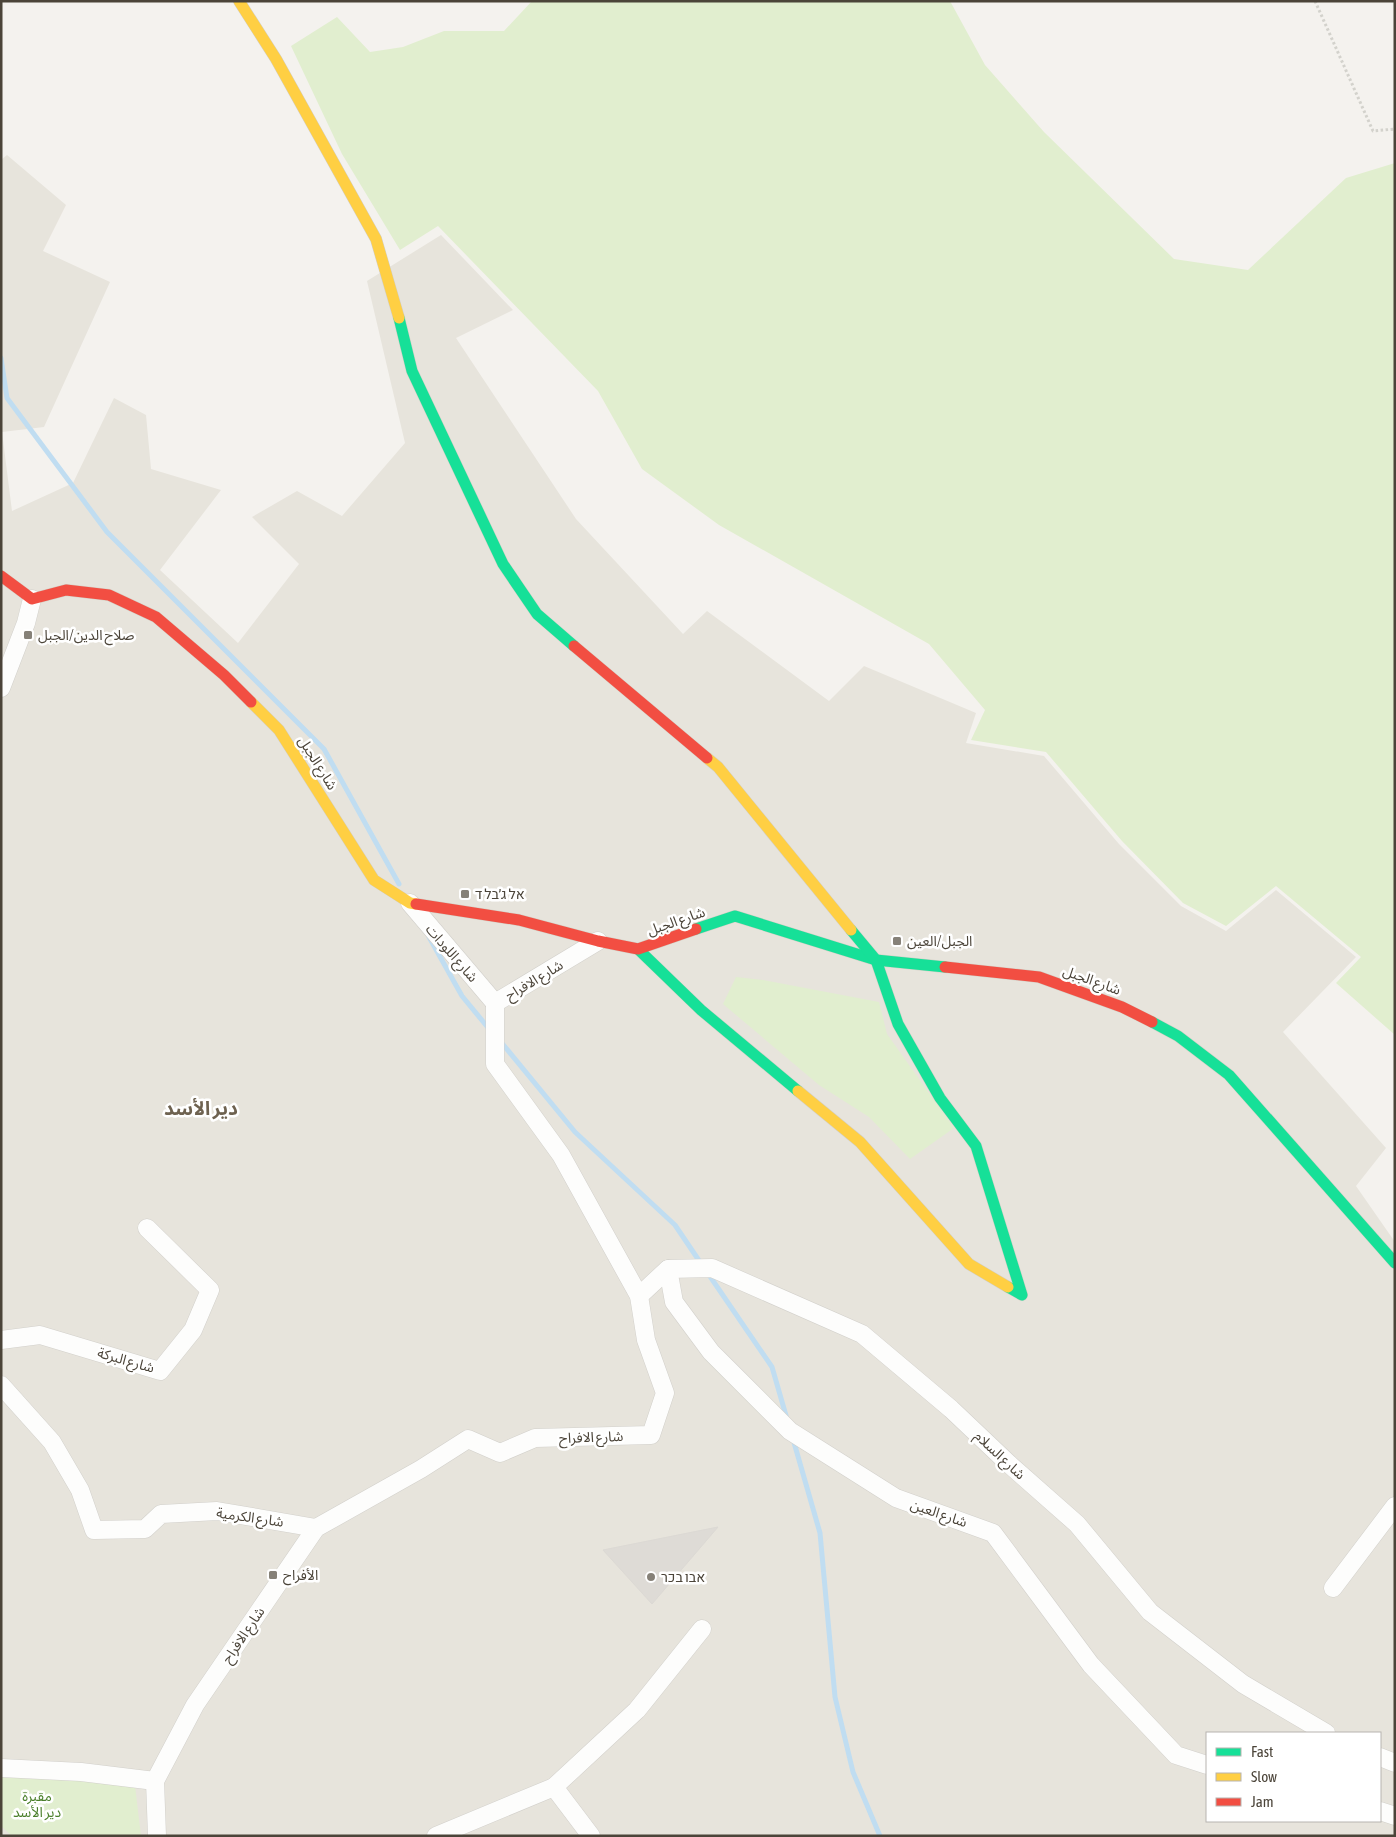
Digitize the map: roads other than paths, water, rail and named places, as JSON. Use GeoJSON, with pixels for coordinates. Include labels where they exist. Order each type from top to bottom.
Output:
{"type":"FeatureCollection","features":[{"type":"Feature","properties":{"kind":"street"},"geometry":{"type":"LineString","coordinates":[[239,1],[276,58],[320,141],[376,239],[390,283],[412,371],[508,571],[537,614],[718,767],[876,960],[898,1024],[940,1098],[976,1146],[1022,1295],[969,1264],[860,1142],[701,1010],[638,950]]}},
{"type":"Feature","properties":{"kind":"street"},"geometry":{"type":"LineString","coordinates":[[1,576],[32,599],[26,623],[1,688]]}},
{"type":"Feature","properties":{"kind":"street","name":"شارع الجبل"},"geometry":{"type":"LineString","coordinates":[[32,599],[66,590],[109,595],[156,617],[224,675],[279,730],[374,880],[410,903],[519,920],[638,950],[735,916],[876,960],[1040,977],[1122,1007],[1178,1036],[1229,1075],[1395,1263]]}},
{"type":"Feature","properties":{"kind":"street","name":"شارع اللودات"},"geometry":{"type":"LineString","coordinates":[[410,903],[495,1003]]}},
{"type":"Feature","properties":{"kind":"street","name":"شارع الافراح"},"geometry":{"type":"LineString","coordinates":[[157,1836],[155,1781],[195,1705],[316,1528],[421,1469],[468,1439],[500,1453],[535,1438],[651,1435],[665,1393],[646,1340],[639,1296],[561,1155],[494,1064],[495,1003],[598,941]]}},
{"type":"Feature","properties":{"kind":"street","name":"شارع البركة"},"geometry":{"type":"LineString","coordinates":[[1,1340],[40,1335],[160,1371],[193,1330],[210,1290],[147,1228]]}},
{"type":"Feature","properties":{"kind":"street","name":"شارع السلام"},"geometry":{"type":"LineString","coordinates":[[668,1269],[712,1268],[862,1334],[951,1409],[1076,1524],[1150,1612],[1243,1684],[1324,1732]]}},
{"type":"Feature","properties":{"kind":"street"},"geometry":{"type":"LineString","coordinates":[[639,1296],[668,1269]]}},
{"type":"Feature","properties":{"kind":"street","name":"شارع العين"},"geometry":{"type":"LineString","coordinates":[[668,1269],[674,1302],[706,1345],[790,1431],[896,1498],[993,1533],[1091,1665],[1176,1756],[1206,1766]]}},
{"type":"Feature","properties":{"kind":"street","name":"شارع الكرمية"},"geometry":{"type":"LineString","coordinates":[[1,1385],[52,1442],[80,1490],[94,1530],[145,1529],[161,1514],[217,1511],[316,1528]]}},
{"type":"Feature","properties":{"kind":"street"},"geometry":{"type":"LineString","coordinates":[[1333,1588],[1395,1506]]}},
{"type":"Feature","properties":{"kind":"street"},"geometry":{"type":"LineString","coordinates":[[436,1836],[554,1788],[637,1710],[702,1629]]}},
{"type":"Feature","properties":{"kind":"street"},"geometry":{"type":"LineString","coordinates":[[1381,1757],[1395,1763]]}},
{"type":"Feature","properties":{"kind":"street"},"geometry":{"type":"LineString","coordinates":[[1,1768],[81,1772],[155,1781]]}},
{"type":"Feature","properties":{"kind":"street"},"geometry":{"type":"LineString","coordinates":[[554,1788],[591,1836]]}},
{"type":"Feature","properties":{"kind":"street"},"geometry":{"type":"LineString","coordinates":[[1381,1811],[1395,1816]]}},
{"type":"Feature","properties":{"kind":"waterway"},"geometry":{"type":"LineString","coordinates":[[1,358],[7,398],[107,532],[324,749],[399,884]]}},
{"type":"Feature","properties":{"kind":"waterway"},"geometry":{"type":"LineString","coordinates":[[429,937],[462,996],[490,1030]]}},
{"type":"Feature","properties":{"kind":"waterway"},"geometry":{"type":"LineString","coordinates":[[501,1042],[575,1132],[675,1225],[702,1265]]}},
{"type":"Feature","properties":{"kind":"waterway"},"geometry":{"type":"LineString","coordinates":[[707,1272],[772,1367],[787,1419]]}},
{"type":"Feature","properties":{"kind":"waterway"},"geometry":{"type":"LineString","coordinates":[[793,1439],[820,1533],[835,1697],[853,1772],[880,1836]]}},
{"type":"Feature","properties":{"kind":"place","name":"صلاح الدين/الجبل"},"geometry":{"type":"Point","coordinates":[28,635]}},
{"type":"Feature","properties":{"kind":"place","name":"אל ג׳בל ד"},"geometry":{"type":"Point","coordinates":[465,894]}},
{"type":"Feature","properties":{"kind":"place","name":"الجبل/العين"},"geometry":{"type":"Point","coordinates":[897,941]}},
{"type":"Feature","properties":{"kind":"place","name":"الأفراح"},"geometry":{"type":"Point","coordinates":[273,1575]}},
{"type":"Feature","properties":{"kind":"place","name":"אבו בכר"},"geometry":{"type":"Point","coordinates":[651,1577]}},
{"type":"Feature","properties":{"kind":"district","name":"دير الأسد"},"geometry":{"type":"Point","coordinates":[201,1108]}},
{"type":"Feature","properties":{"kind":"park label","name":"مقبرة دير الأسد"},"geometry":{"type":"Point","coordinates":[37,1804]}}]}
